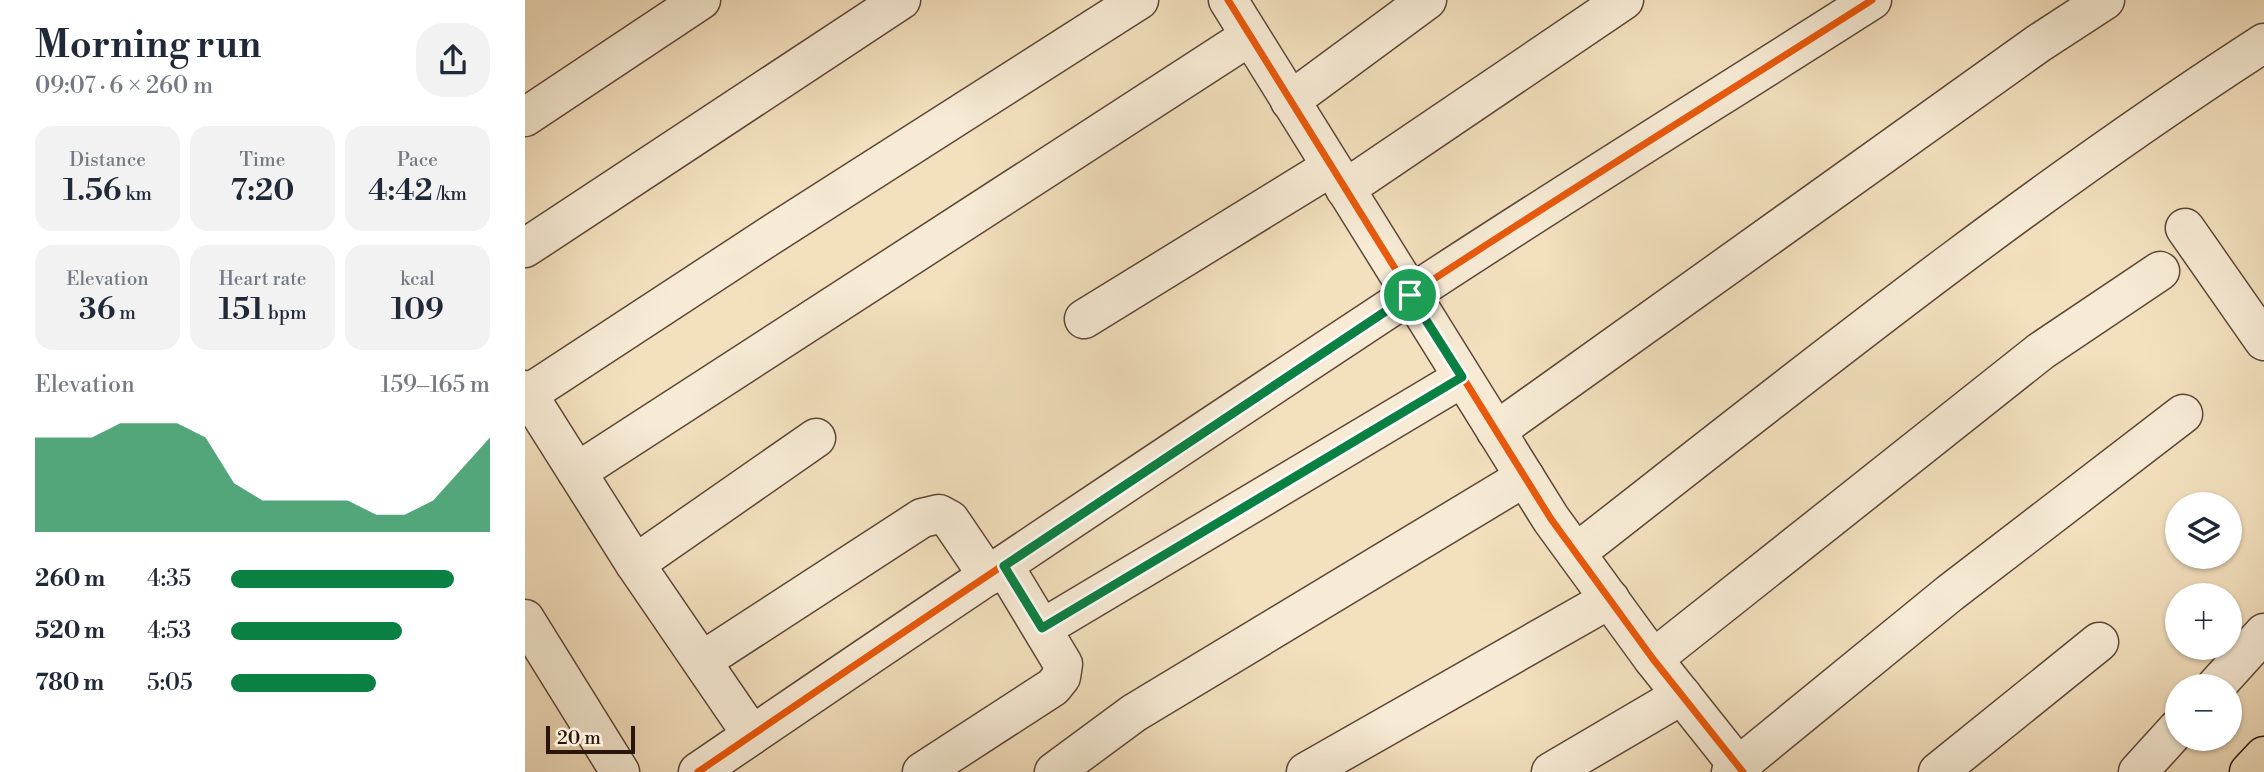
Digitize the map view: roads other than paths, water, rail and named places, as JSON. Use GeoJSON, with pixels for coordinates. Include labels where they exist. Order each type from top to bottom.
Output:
{"type":"FeatureCollection","features":[{"type":"Feature","properties":{"kind":"highway"},"geometry":{"type":"LineString","coordinates":[[2249,772],[2264,757]]}},
{"type":"Feature","properties":{"kind":"street"},"geometry":{"type":"LineString","coordinates":[[525,117],[701,0]]}},
{"type":"Feature","properties":{"kind":"street"},"geometry":{"type":"LineString","coordinates":[[525,248],[901,0]]}},
{"type":"Feature","properties":{"kind":"street"},"geometry":{"type":"LineString","coordinates":[[752,735],[635,564],[527,392],[1139,0]]}},
{"type":"Feature","properties":{"kind":"street"},"geometry":{"type":"LineString","coordinates":[[1228,0],[1551,519],[1738,770],[1950,593],[2183,414]]}},
{"type":"Feature","properties":{"kind":"street"},"geometry":{"type":"LineString","coordinates":[[1290,101],[1427,0]]}},
{"type":"Feature","properties":{"kind":"street"},"geometry":{"type":"LineString","coordinates":[[1084,319],[1338,178],[1624,0]]}},
{"type":"Feature","properties":{"kind":"street"},"geometry":{"type":"LineString","coordinates":[[698,772],[923,617],[1410,295],[1872,0]]}},
{"type":"Feature","properties":{"kind":"street"},"geometry":{"type":"LineString","coordinates":[[1496,431],[2039,43],[2105,0]]}},
{"type":"Feature","properties":{"kind":"street"},"geometry":{"type":"LineString","coordinates":[[577,472],[1250,36]]}},
{"type":"Feature","properties":{"kind":"street"},"geometry":{"type":"LineString","coordinates":[[1576,553],[1907,294],[2173,102],[2264,43]]}},
{"type":"Feature","properties":{"kind":"street"},"geometry":{"type":"LineString","coordinates":[[2185,228],[2264,341]]}},
{"type":"Feature","properties":{"kind":"street"},"geometry":{"type":"LineString","coordinates":[[1653,659],[2041,351],[2160,271]]}},
{"type":"Feature","properties":{"kind":"street"},"geometry":{"type":"LineString","coordinates":[[1042,628],[1462,377]]}},
{"type":"Feature","properties":{"kind":"street"},"geometry":{"type":"LineString","coordinates":[[635,564],[816,438]]}},
{"type":"Feature","properties":{"kind":"street"},"geometry":{"type":"LineString","coordinates":[[1054,772],[1133,713],[1525,477]]}},
{"type":"Feature","properties":{"kind":"street"},"geometry":{"type":"LineString","coordinates":[[702,661],[922,518],[939,514],[950,520],[996,571],[1042,628],[1063,664],[1061,677],[1053,687],[922,772]]}},
{"type":"Feature","properties":{"kind":"street"},"geometry":{"type":"LineString","coordinates":[[1306,772],[1610,599]]}},
{"type":"Feature","properties":{"kind":"street"},"geometry":{"type":"LineString","coordinates":[[525,619],[619,772]]}},
{"type":"Feature","properties":{"kind":"street"},"geometry":{"type":"LineString","coordinates":[[2227,674],[2264,633]]}},
{"type":"Feature","properties":{"kind":"street"},"geometry":{"type":"LineString","coordinates":[[1938,772],[2099,642]]}},
{"type":"Feature","properties":{"kind":"street"},"geometry":{"type":"LineString","coordinates":[[1551,772],[1682,695]]}},
{"type":"Feature","properties":{"kind":"street"},"geometry":{"type":"LineString","coordinates":[[2138,772],[2165,742]]}}]}
